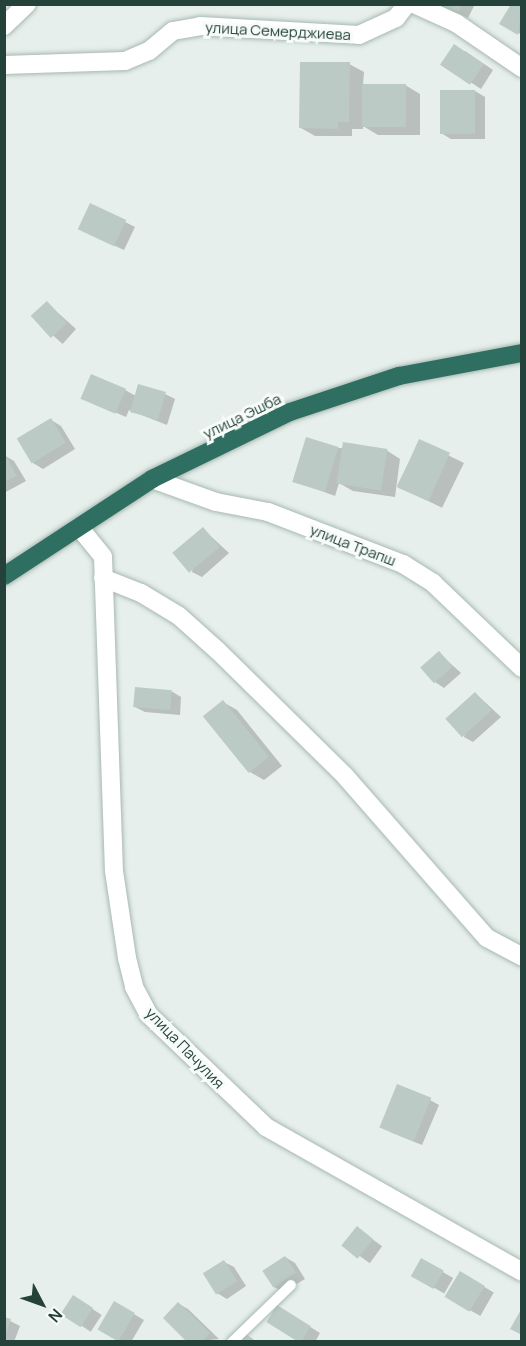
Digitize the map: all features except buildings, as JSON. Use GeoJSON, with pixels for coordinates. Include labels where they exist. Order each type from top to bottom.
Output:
{"type":"FeatureCollection","features":[{"type":"Feature","properties":{"kind":"highway","name":"улица Эшба"},"geometry":{"type":"LineString","coordinates":[[4,576],[152,479],[290,412],[338,393],[399,376],[522,353]]}},
{"type":"Feature","properties":{"kind":"street"},"geometry":{"type":"LineString","coordinates":[[4,26],[27,4]]}},
{"type":"Feature","properties":{"kind":"street","name":"улица Семерджиева"},"geometry":{"type":"LineString","coordinates":[[4,64],[125,61],[149,51],[173,31],[200,26],[359,35],[396,18],[406,4]]}},
{"type":"Feature","properties":{"kind":"street"},"geometry":{"type":"LineString","coordinates":[[414,4],[456,23],[522,68]]}},
{"type":"Feature","properties":{"kind":"street","name":"улица Трапш"},"geometry":{"type":"LineString","coordinates":[[152,479],[216,502],[268,512],[403,564],[433,583],[522,668]]}},
{"type":"Feature","properties":{"kind":"street","name":"улица Пачулия"},"geometry":{"type":"LineString","coordinates":[[79,527],[103,557],[114,872],[127,958],[134,987],[149,1015],[266,1127],[522,1272]]}},
{"type":"Feature","properties":{"kind":"street"},"geometry":{"type":"LineString","coordinates":[[103,578],[141,593],[179,616],[218,651],[345,776],[487,938],[522,957]]}},
{"type":"Feature","properties":{"kind":"lane"},"geometry":{"type":"LineString","coordinates":[[232,1341],[291,1285]]}}]}
